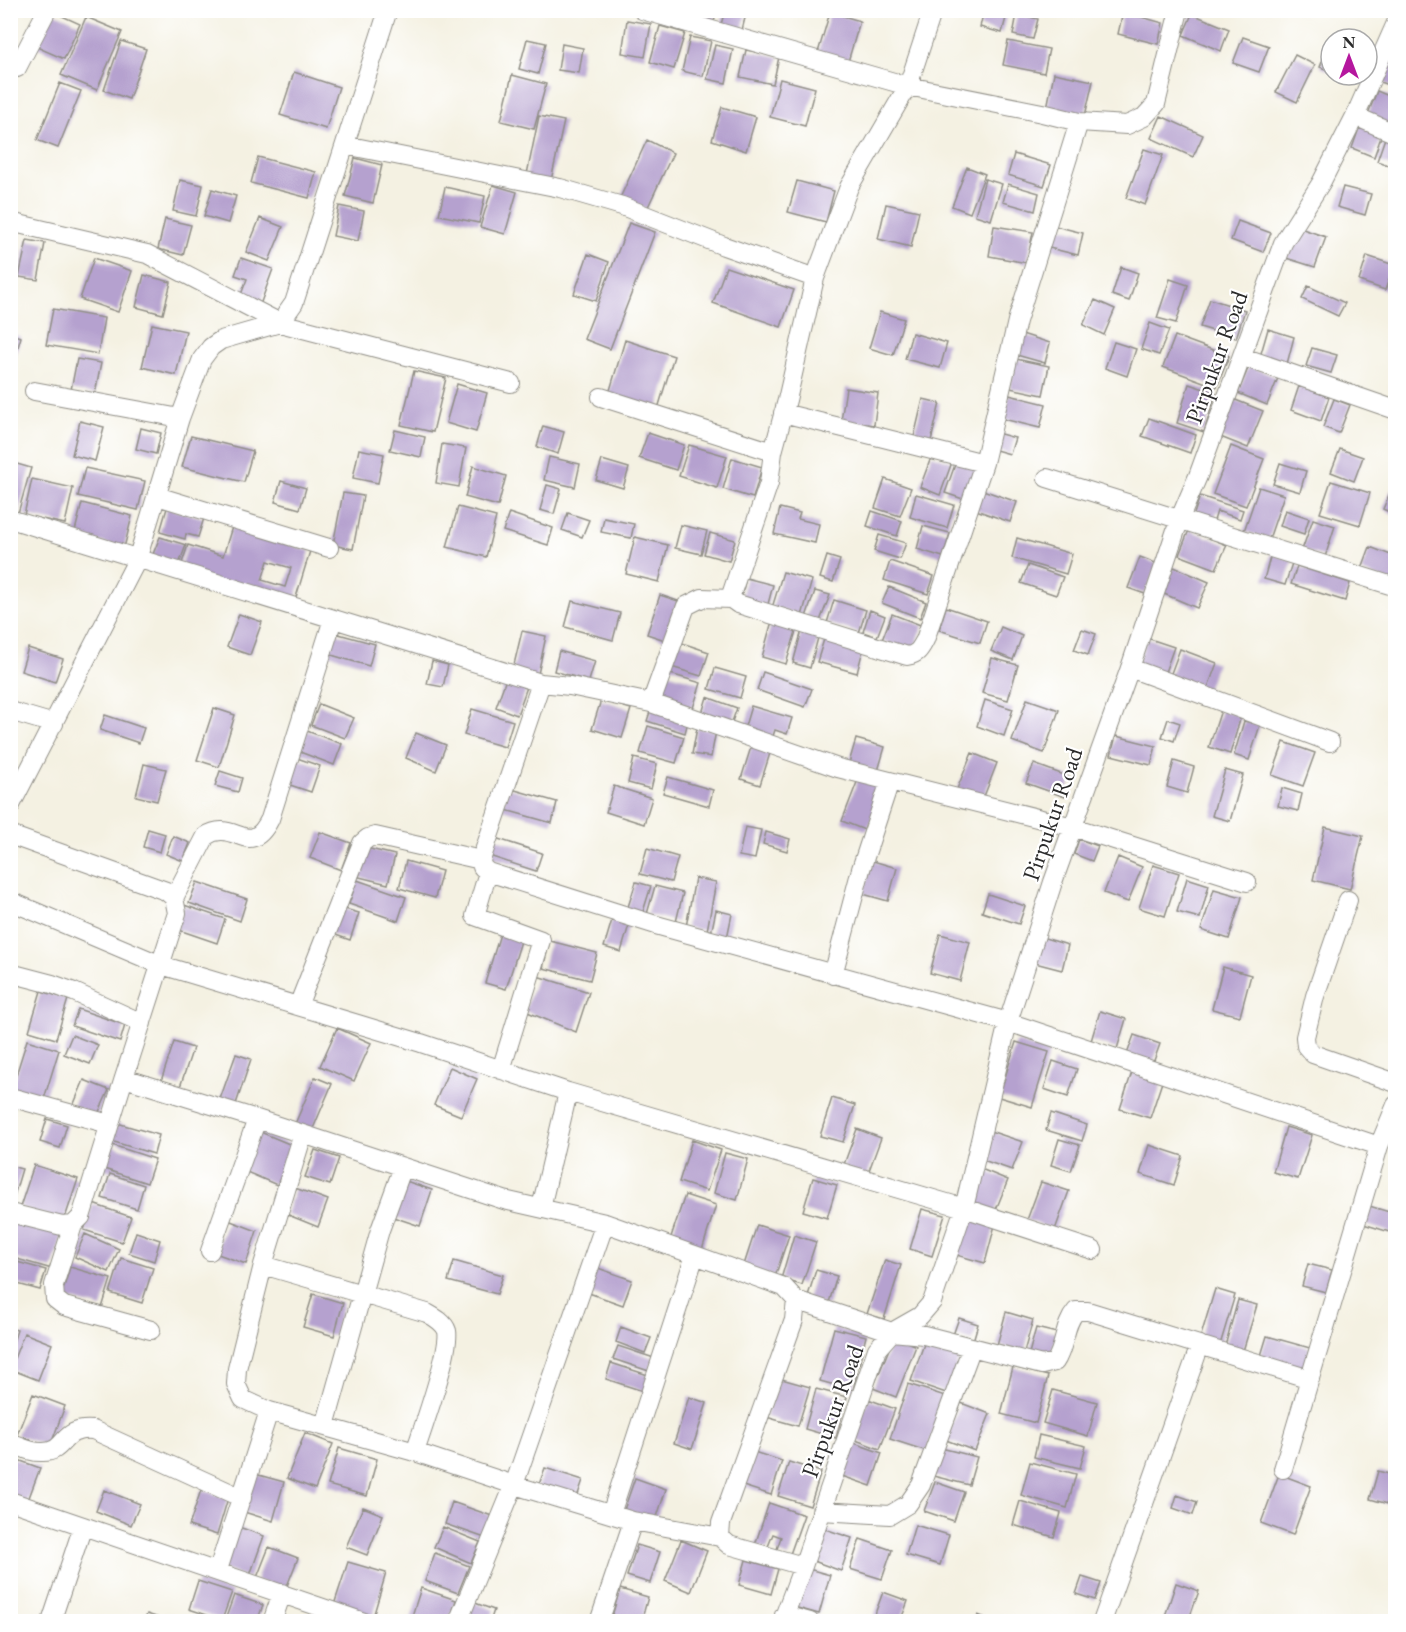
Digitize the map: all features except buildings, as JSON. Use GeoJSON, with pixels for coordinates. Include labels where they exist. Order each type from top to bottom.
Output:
{"type":"FeatureCollection","features":[{"type":"Feature","properties":{"kind":"street"},"geometry":{"type":"LineString","coordinates":[[17,68],[47,10]]}},
{"type":"Feature","properties":{"kind":"street"},"geometry":{"type":"LineString","coordinates":[[10,807],[137,560],[180,418],[202,359],[221,340],[280,324],[294,303],[388,10]]}},
{"type":"Feature","properties":{"kind":"street"},"geometry":{"type":"LineString","coordinates":[[642,10],[908,86],[1079,122],[1127,125],[1144,117],[1156,104],[1179,10]]}},
{"type":"Feature","properties":{"kind":"street"},"geometry":{"type":"LineString","coordinates":[[731,599],[769,483],[773,452],[815,278],[849,187],[908,86],[933,10]]}},
{"type":"Feature","properties":{"kind":"street","name":"Pirpukur Road"},"geometry":{"type":"LineString","coordinates":[[783,1618],[877,1349],[892,1332],[920,1316],[932,1302],[964,1208],[1008,1022],[1180,518],[1243,357],[1283,243],[1321,183],[1355,116],[1395,23]]}},
{"type":"Feature","properties":{"kind":"street"},"geometry":{"type":"LineString","coordinates":[[1355,116],[1395,134]]}},
{"type":"Feature","properties":{"kind":"street"},"geometry":{"type":"LineString","coordinates":[[651,703],[686,606],[702,598],[731,599],[738,604],[907,656],[920,651],[984,463],[1017,321],[1079,122]]}},
{"type":"Feature","properties":{"kind":"street"},"geometry":{"type":"LineString","coordinates":[[345,145],[560,188],[622,206],[724,246],[815,278]]}},
{"type":"Feature","properties":{"kind":"street"},"geometry":{"type":"LineString","coordinates":[[10,222],[147,254],[280,324],[511,383]]}},
{"type":"Feature","properties":{"kind":"street"},"geometry":{"type":"LineString","coordinates":[[1243,357],[1395,410]]}},
{"type":"Feature","properties":{"kind":"street"},"geometry":{"type":"LineString","coordinates":[[34,391],[180,418]]}},
{"type":"Feature","properties":{"kind":"street"},"geometry":{"type":"LineString","coordinates":[[601,396],[773,452]]}},
{"type":"Feature","properties":{"kind":"street"},"geometry":{"type":"LineString","coordinates":[[783,413],[984,463]]}},
{"type":"Feature","properties":{"kind":"street"},"geometry":{"type":"LineString","coordinates":[[1047,478],[1395,587]]}},
{"type":"Feature","properties":{"kind":"street"},"geometry":{"type":"LineString","coordinates":[[157,496],[329,548]]}},
{"type":"Feature","properties":{"kind":"street"},"geometry":{"type":"LineString","coordinates":[[10,519],[540,683],[570,686],[651,703],[838,768],[1073,827],[1247,882]]}},
{"type":"Feature","properties":{"kind":"street"},"geometry":{"type":"LineString","coordinates":[[174,898],[206,836],[221,830],[247,838],[255,838],[262,834],[270,819],[333,619]]}},
{"type":"Feature","properties":{"kind":"street"},"geometry":{"type":"LineString","coordinates":[[1130,668],[1330,742]]}},
{"type":"Feature","properties":{"kind":"street"},"geometry":{"type":"LineString","coordinates":[[501,1070],[541,940],[475,916],[484,866],[540,683]]}},
{"type":"Feature","properties":{"kind":"street"},"geometry":{"type":"LineString","coordinates":[[10,711],[54,724]]}},
{"type":"Feature","properties":{"kind":"street"},"geometry":{"type":"LineString","coordinates":[[833,975],[861,869],[890,781]]}},
{"type":"Feature","properties":{"kind":"street"},"geometry":{"type":"LineString","coordinates":[[10,835],[166,891],[174,898],[177,913],[161,965],[81,1217],[73,1225],[54,1285],[55,1299],[64,1306],[151,1330]]}},
{"type":"Feature","properties":{"kind":"street"},"geometry":{"type":"LineString","coordinates":[[298,1006],[362,843],[375,836],[484,866],[656,925],[1008,1022],[1380,1146]]}},
{"type":"Feature","properties":{"kind":"street"},"geometry":{"type":"LineString","coordinates":[[1348,900],[1315,996],[1305,1037],[1306,1046],[1313,1054],[1395,1083]]}},
{"type":"Feature","properties":{"kind":"street"},"geometry":{"type":"LineString","coordinates":[[10,901],[161,965],[421,1043],[568,1092],[964,1208],[1093,1250]]}},
{"type":"Feature","properties":{"kind":"street"},"geometry":{"type":"LineString","coordinates":[[10,973],[74,992],[142,1023]]}},
{"type":"Feature","properties":{"kind":"street"},"geometry":{"type":"LineString","coordinates":[[124,1078],[504,1200],[605,1222],[784,1287],[796,1300],[892,1332],[924,1335],[1042,1365],[1055,1362],[1062,1352],[1069,1319],[1076,1311],[1088,1311],[1310,1379]]}},
{"type":"Feature","properties":{"kind":"street"},"geometry":{"type":"LineString","coordinates":[[541,1208],[568,1092]]}},
{"type":"Feature","properties":{"kind":"street"},"geometry":{"type":"LineString","coordinates":[[10,1097],[109,1124]]}},
{"type":"Feature","properties":{"kind":"street"},"geometry":{"type":"LineString","coordinates":[[1283,1469],[1380,1146],[1395,1105]]}},
{"type":"Feature","properties":{"kind":"street"},"geometry":{"type":"LineString","coordinates":[[210,1251],[257,1119]]}},
{"type":"Feature","properties":{"kind":"street"},"geometry":{"type":"LineString","coordinates":[[303,1134],[263,1265],[237,1369],[236,1384],[243,1399],[269,1411],[415,1452],[633,1521],[720,1537],[729,1545],[803,1566]]}},
{"type":"Feature","properties":{"kind":"street"},"geometry":{"type":"LineString","coordinates":[[325,1426],[361,1292],[403,1167]]}},
{"type":"Feature","properties":{"kind":"street"},"geometry":{"type":"LineString","coordinates":[[10,1213],[62,1226],[73,1225]]}},
{"type":"Feature","properties":{"kind":"street"},"geometry":{"type":"LineString","coordinates":[[458,1622],[514,1485],[605,1222]]}},
{"type":"Feature","properties":{"kind":"street"},"geometry":{"type":"LineString","coordinates":[[611,1514],[695,1255]]}},
{"type":"Feature","properties":{"kind":"street"},"geometry":{"type":"LineString","coordinates":[[263,1265],[427,1312],[439,1320],[447,1331],[446,1351],[415,1452]]}},
{"type":"Feature","properties":{"kind":"street"},"geometry":{"type":"LineString","coordinates":[[720,1537],[721,1522],[794,1320],[796,1300]]}},
{"type":"Feature","properties":{"kind":"street"},"geometry":{"type":"LineString","coordinates":[[1102,1622],[1200,1345]]}},
{"type":"Feature","properties":{"kind":"street"},"geometry":{"type":"LineString","coordinates":[[821,1511],[890,1515],[908,1504],[921,1485],[972,1347]]}},
{"type":"Feature","properties":{"kind":"street"},"geometry":{"type":"LineString","coordinates":[[218,1570],[269,1411]]}},
{"type":"Feature","properties":{"kind":"street"},"geometry":{"type":"LineString","coordinates":[[10,1443],[45,1453],[58,1448],[70,1434],[80,1429],[93,1430],[242,1498]]}},
{"type":"Feature","properties":{"kind":"street"},"geometry":{"type":"LineString","coordinates":[[10,1501],[218,1570],[282,1593],[331,1616],[364,1622]]}},
{"type":"Feature","properties":{"kind":"street"},"geometry":{"type":"LineString","coordinates":[[599,1622],[633,1521]]}},
{"type":"Feature","properties":{"kind":"street"},"geometry":{"type":"LineString","coordinates":[[51,1622],[83,1527]]}},
{"type":"Feature","properties":{"kind":"street"},"geometry":{"type":"LineString","coordinates":[[272,1622],[282,1593]]}},
{"type":"Feature","properties":{"kind":"street"},"geometry":{"type":"LineString","coordinates":[[783,1618],[810,1622]]}}]}
